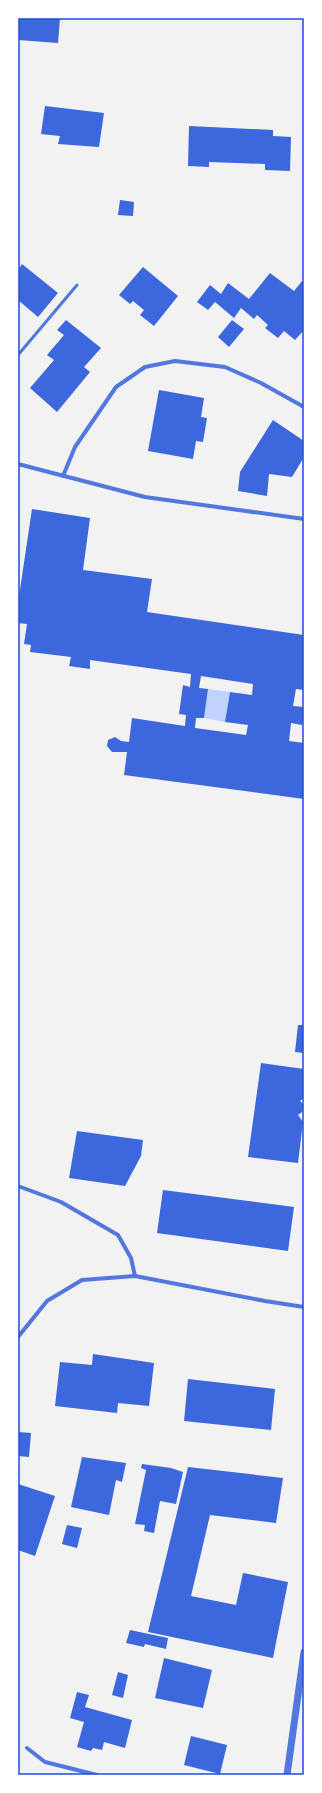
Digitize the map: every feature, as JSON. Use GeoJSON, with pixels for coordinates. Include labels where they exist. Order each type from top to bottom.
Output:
{"type":"FeatureCollection","features":[{"type":"Feature","properties":{"kind":"street"},"geometry":{"type":"LineString","coordinates":[[63,476],[75,447],[116,387],[145,367],[175,361],[225,367],[260,383],[304,407]]}},
{"type":"Feature","properties":{"kind":"street"},"geometry":{"type":"LineString","coordinates":[[18,464],[145,497],[304,519]]}},
{"type":"Feature","properties":{"kind":"street"},"geometry":{"type":"LineString","coordinates":[[18,1186],[61,1202],[118,1235],[131,1258],[135,1276]]}},
{"type":"Feature","properties":{"kind":"street"},"geometry":{"type":"LineString","coordinates":[[18,1337],[46,1301],[82,1280],[135,1276],[304,1307]]}},
{"type":"Feature","properties":{"kind":"street"},"geometry":{"type":"LineString","coordinates":[[287,1775],[304,1652]]}},
{"type":"Feature","properties":{"kind":"street"},"geometry":{"type":"LineString","coordinates":[[27,1748],[46,1762],[97,1775]]}},
{"type":"Feature","properties":{"kind":"lane"},"geometry":{"type":"LineString","coordinates":[[18,355],[77,285]]}},
{"type":"Feature","properties":{"kind":"water"},"geometry":{"type":"Polygon","coordinates":[[[208,689],[230,692],[225,722],[204,718],[208,689]]]}},
{"type":"Feature","properties":{"kind":"building"},"geometry":{"type":"Polygon","coordinates":[[[18,18],[60,18],[58,43],[18,40],[18,18]]]}},
{"type":"Feature","properties":{"kind":"building"},"geometry":{"type":"Polygon","coordinates":[[[45,106],[104,113],[99,147],[58,144],[60,136],[41,134],[45,106]]]}},
{"type":"Feature","properties":{"kind":"building"},"geometry":{"type":"Polygon","coordinates":[[[189,126],[273,130],[273,136],[291,137],[290,171],[265,170],[265,164],[209,162],[209,167],[188,166],[189,126]]]}},
{"type":"Feature","properties":{"kind":"building"},"geometry":{"type":"Polygon","coordinates":[[[120,200],[134,202],[133,216],[118,215],[120,200]]]}},
{"type":"Feature","properties":{"kind":"building"},"geometry":{"type":"Polygon","coordinates":[[[22,264],[58,293],[38,317],[18,300],[18,270],[22,264]]]}},
{"type":"Feature","properties":{"kind":"building"},"geometry":{"type":"Polygon","coordinates":[[[143,267],[178,296],[154,326],[140,315],[144,310],[133,301],[130,304],[119,295],[143,267]]]}},
{"type":"Feature","properties":{"kind":"building"},"geometry":{"type":"Polygon","coordinates":[[[270,273],[294,291],[302,281],[304,283],[304,330],[295,340],[284,331],[278,338],[265,328],[268,325],[257,315],[254,319],[241,308],[234,318],[215,302],[208,310],[197,302],[210,285],[221,294],[228,283],[249,299],[270,273]]]}},
{"type":"Feature","properties":{"kind":"building"},"geometry":{"type":"Polygon","coordinates":[[[66,320],[101,348],[84,367],[90,372],[57,412],[30,388],[54,360],[47,355],[64,335],[57,330],[66,320]]]}},
{"type":"Feature","properties":{"kind":"building"},"geometry":{"type":"Polygon","coordinates":[[[232,320],[244,329],[229,347],[218,337],[232,320]]]}},
{"type":"Feature","properties":{"kind":"building"},"geometry":{"type":"Polygon","coordinates":[[[159,390],[204,398],[201,417],[207,418],[203,442],[196,441],[193,459],[148,451],[159,390]]]}},
{"type":"Feature","properties":{"kind":"building"},"geometry":{"type":"Polygon","coordinates":[[[273,420],[304,441],[304,457],[292,477],[269,474],[267,496],[238,491],[240,472],[273,420]]]}},
{"type":"Feature","properties":{"kind":"building"},"geometry":{"type":"Polygon","coordinates":[[[32,509],[90,518],[83,570],[152,579],[147,612],[304,635],[304,690],[296,689],[293,706],[304,707],[304,715],[302,725],[291,723],[289,741],[304,743],[304,799],[124,775],[127,752],[112,752],[107,746],[108,740],[115,737],[121,741],[129,742],[132,718],[185,726],[186,715],[179,714],[183,685],[190,687],[191,674],[90,660],[90,669],[69,666],[71,657],[30,652],[31,645],[24,644],[27,624],[18,623],[18,603],[32,509]],[[201,676],[199,688],[208,689],[204,718],[196,718],[195,728],[246,735],[248,725],[225,722],[230,692],[252,695],[253,684],[201,676]]]}},
{"type":"Feature","properties":{"kind":"building"},"geometry":{"type":"Polygon","coordinates":[[[298,1025],[304,1025],[304,1053],[295,1052],[298,1025]]]}},
{"type":"Feature","properties":{"kind":"building"},"geometry":{"type":"Polygon","coordinates":[[[261,1063],[304,1069],[304,1098],[300,1101],[304,1105],[302,1112],[298,1115],[303,1122],[298,1163],[248,1157],[261,1063]]]}},
{"type":"Feature","properties":{"kind":"building"},"geometry":{"type":"Polygon","coordinates":[[[77,1131],[143,1140],[141,1156],[125,1186],[69,1178],[77,1131]]]}},
{"type":"Feature","properties":{"kind":"building"},"geometry":{"type":"Polygon","coordinates":[[[163,1190],[294,1207],[288,1251],[157,1233],[163,1190]]]}},
{"type":"Feature","properties":{"kind":"building"},"geometry":{"type":"Polygon","coordinates":[[[93,1354],[154,1363],[149,1406],[118,1403],[117,1413],[55,1406],[60,1362],[92,1365],[93,1354]]]}},
{"type":"Feature","properties":{"kind":"building"},"geometry":{"type":"Polygon","coordinates":[[[188,1379],[275,1389],[271,1430],[184,1421],[188,1379]]]}},
{"type":"Feature","properties":{"kind":"building"},"geometry":{"type":"Polygon","coordinates":[[[18,1432],[31,1433],[29,1457],[18,1456],[18,1432]]]}},
{"type":"Feature","properties":{"kind":"building"},"geometry":{"type":"Polygon","coordinates":[[[82,1457],[126,1463],[122,1482],[116,1480],[109,1515],[71,1507],[82,1457]]]}},
{"type":"Feature","properties":{"kind":"building"},"geometry":{"type":"Polygon","coordinates":[[[142,1464],[171,1468],[183,1472],[176,1504],[160,1501],[154,1533],[144,1531],[145,1525],[135,1524],[146,1470],[141,1468],[142,1464]]]}},
{"type":"Feature","properties":{"kind":"building"},"geometry":{"type":"Polygon","coordinates":[[[188,1467],[283,1478],[276,1523],[210,1515],[191,1596],[236,1605],[243,1573],[288,1582],[273,1658],[148,1632],[188,1467]]]}},
{"type":"Feature","properties":{"kind":"building"},"geometry":{"type":"Polygon","coordinates":[[[18,1484],[55,1496],[35,1556],[18,1550],[18,1484]]]}},
{"type":"Feature","properties":{"kind":"building"},"geometry":{"type":"Polygon","coordinates":[[[67,1525],[82,1528],[77,1548],[62,1544],[67,1525]]]}},
{"type":"Feature","properties":{"kind":"building"},"geometry":{"type":"Polygon","coordinates":[[[130,1630],[168,1638],[166,1649],[145,1644],[144,1647],[126,1643],[130,1630]]]}},
{"type":"Feature","properties":{"kind":"building"},"geometry":{"type":"Polygon","coordinates":[[[164,1658],[212,1670],[203,1708],[155,1698],[164,1658]]]}},
{"type":"Feature","properties":{"kind":"building"},"geometry":{"type":"Polygon","coordinates":[[[118,1672],[128,1675],[123,1698],[112,1695],[118,1672]]]}},
{"type":"Feature","properties":{"kind":"building"},"geometry":{"type":"Polygon","coordinates":[[[77,1692],[89,1695],[85,1707],[132,1720],[125,1748],[104,1742],[102,1750],[93,1748],[91,1751],[77,1747],[84,1722],[70,1718],[77,1692]]]}},
{"type":"Feature","properties":{"kind":"building"},"geometry":{"type":"Polygon","coordinates":[[[191,1736],[227,1745],[220,1774],[184,1765],[191,1736]]]}}]}
